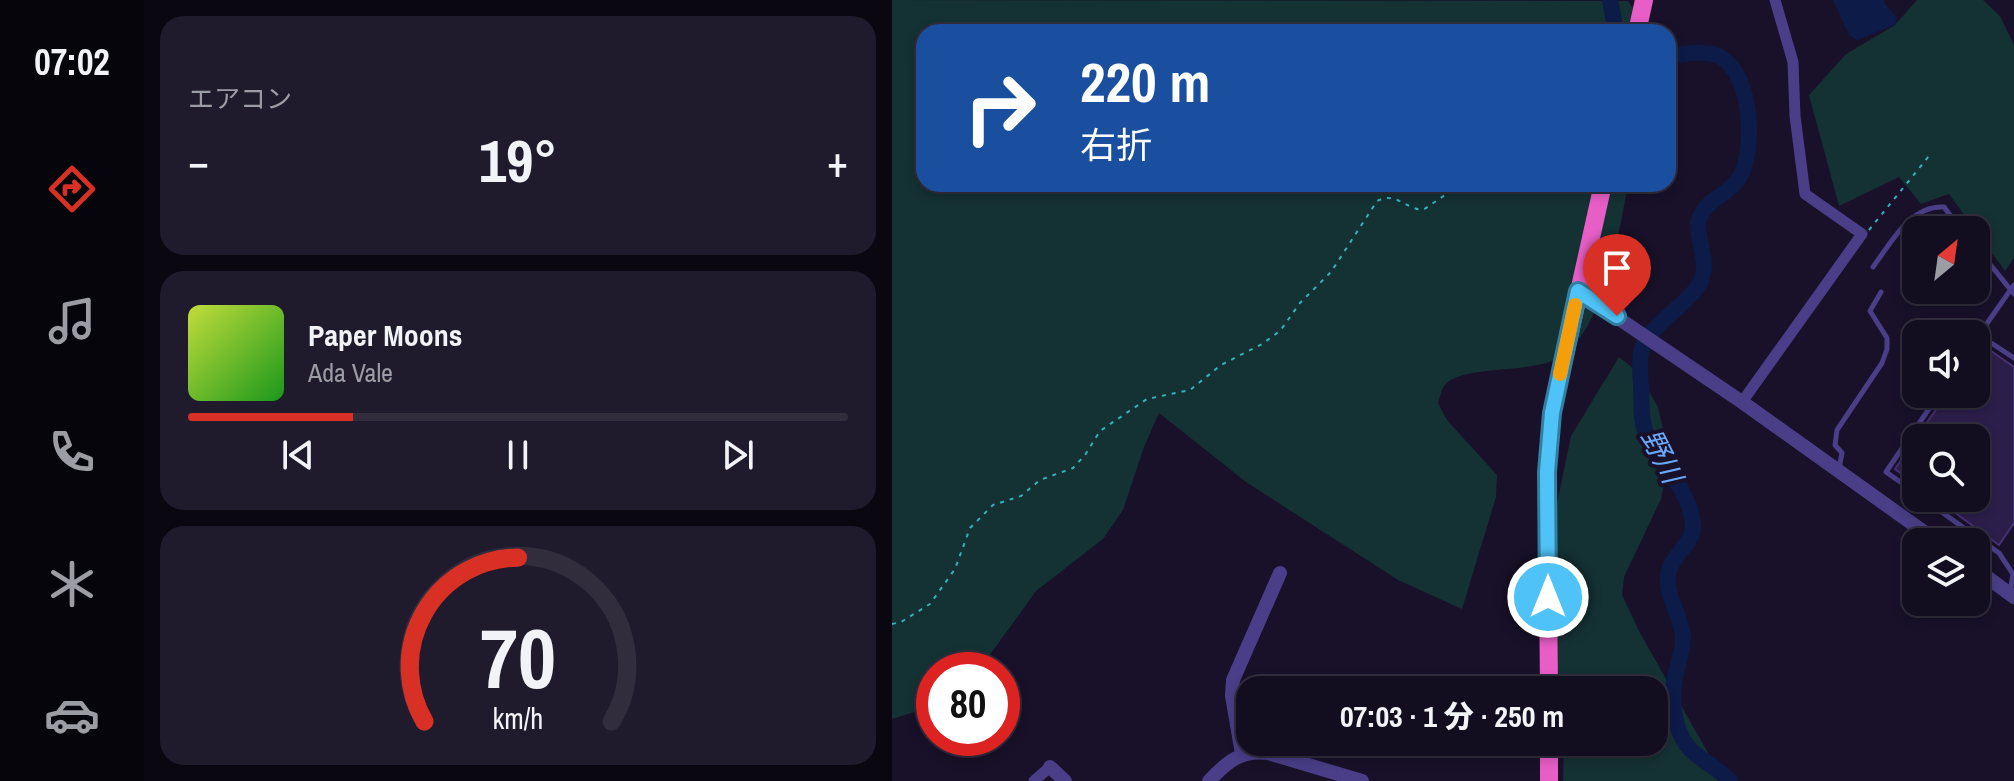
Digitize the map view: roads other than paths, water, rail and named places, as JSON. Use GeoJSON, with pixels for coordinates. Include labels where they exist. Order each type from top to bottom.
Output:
{"type":"FeatureCollection","features":[{"type":"Feature","properties":{"kind":"highway"},"geometry":{"type":"LineString","coordinates":[[1639,24],[1644,0]]}},
{"type":"Feature","properties":{"kind":"highway"},"geometry":{"type":"LineString","coordinates":[[1549,676],[1547,472],[1552,413],[1601,192]]}},
{"type":"Feature","properties":{"kind":"highway"},"geometry":{"type":"LineString","coordinates":[[1549,756],[1549,781]]}},
{"type":"Feature","properties":{"kind":"street"},"geometry":{"type":"LineString","coordinates":[[1742,402],[1862,234],[1805,194],[1795,116],[1793,62],[1775,0]]}},
{"type":"Feature","properties":{"kind":"street"},"geometry":{"type":"LineString","coordinates":[[1578,291],[1742,402],[1918,528]]}},
{"type":"Feature","properties":{"kind":"street"},"geometry":{"type":"LineString","coordinates":[[1236,719],[1233,680],[1280,573]]}},
{"type":"Feature","properties":{"kind":"street"},"geometry":{"type":"LineString","coordinates":[[1990,579],[2012,595]]}},
{"type":"Feature","properties":{"kind":"street"},"geometry":{"type":"LineString","coordinates":[[1209,781],[1224,764],[1238,756]]}},
{"type":"Feature","properties":{"kind":"street"},"geometry":{"type":"LineString","coordinates":[[1278,756],[1362,781]]}},
{"type":"Feature","properties":{"kind":"street"},"geometry":{"type":"LineString","coordinates":[[1034,781],[1050,767],[1065,781]]}},
{"type":"Feature","properties":{"kind":"lane"},"geometry":{"type":"LineString","coordinates":[[1915,216],[1920,211],[1944,207],[1951,216]]}},
{"type":"Feature","properties":{"kind":"lane"},"geometry":{"type":"LineString","coordinates":[[1873,267],[1902,229]]}},
{"type":"Feature","properties":{"kind":"lane"},"geometry":{"type":"LineString","coordinates":[[1990,263],[2013,290],[1990,321]]}},
{"type":"Feature","properties":{"kind":"lane"},"geometry":{"type":"LineString","coordinates":[[1839,471],[1842,453],[1835,445],[1837,430],[1882,363],[1887,349],[1887,338],[1870,311],[1881,292]]}},
{"type":"Feature","properties":{"kind":"lane"},"geometry":{"type":"LineString","coordinates":[[1990,344],[2014,358]]}},
{"type":"Feature","properties":{"kind":"lane"},"geometry":{"type":"LineString","coordinates":[[1902,448],[1886,472],[1902,483]]}},
{"type":"Feature","properties":{"kind":"lane"},"geometry":{"type":"LineString","coordinates":[[1942,512],[1999,553],[2013,574],[2012,595]]}},
{"type":"Feature","properties":{"kind":"water"},"geometry":{"type":"Polygon","coordinates":[[[1833,0],[1884,0],[1897,18],[1895,25],[1857,40],[1849,35],[1833,0]]]}},
{"type":"Feature","properties":{"kind":"waterway","name":"野川"},"geometry":{"type":"LineString","coordinates":[[1610,0],[1614,24]]}},
{"type":"Feature","properties":{"kind":"waterway","name":"野川"},"geometry":{"type":"LineString","coordinates":[[1676,55],[1703,53],[1722,58],[1740,81],[1748,115],[1748,150],[1739,178],[1707,206],[1698,222],[1703,275],[1692,293],[1647,339],[1640,363],[1644,428],[1680,487],[1693,524],[1691,537],[1671,565],[1668,579],[1683,636],[1673,692],[1674,710],[1686,744],[1730,781]]}}]}
